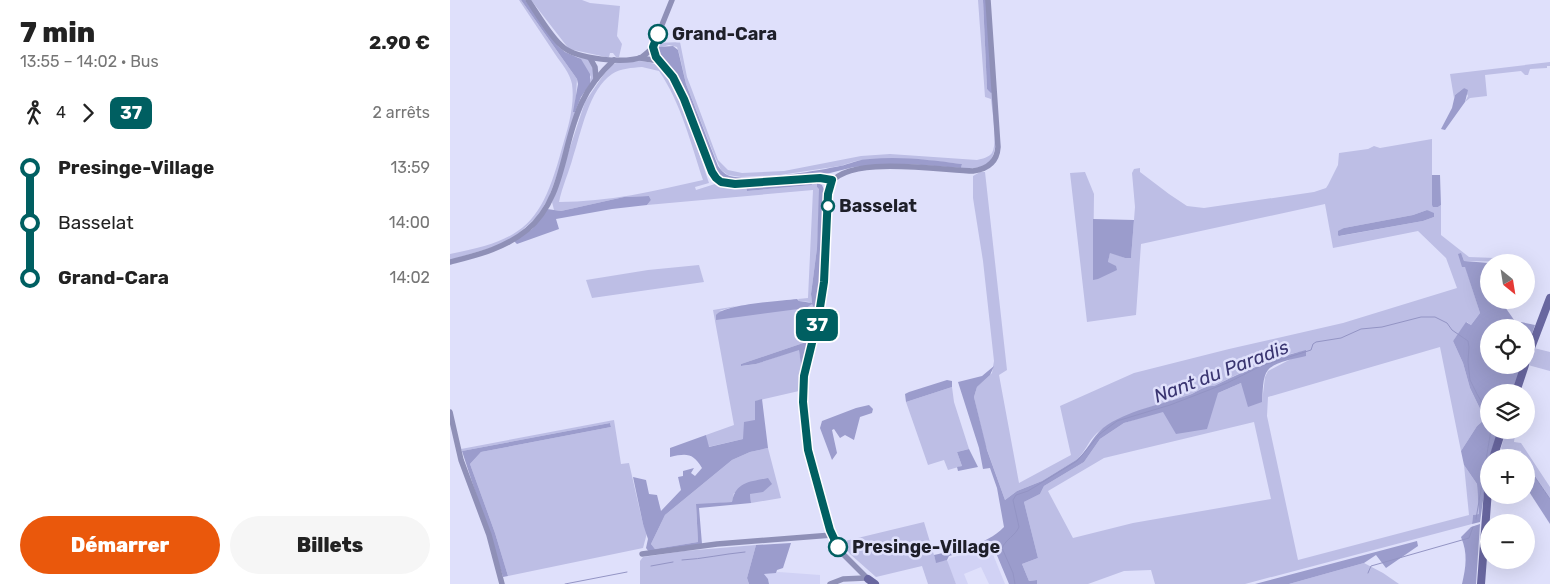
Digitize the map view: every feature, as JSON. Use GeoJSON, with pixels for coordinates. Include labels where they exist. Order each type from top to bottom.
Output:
{"type":"FeatureCollection","features":[{"type":"Feature","properties":{"kind":"main road"},"geometry":{"type":"LineString","coordinates":[[1535,337],[1550,298]]}},
{"type":"Feature","properties":{"kind":"main road"},"geometry":{"type":"LineString","coordinates":[[1480,584],[1487,504]]}},
{"type":"Feature","properties":{"kind":"main road"},"geometry":{"type":"LineString","coordinates":[[864,578],[875,584]]}},
{"type":"Feature","properties":{"kind":"street"},"geometry":{"type":"LineString","coordinates":[[528,0],[562,47],[571,52],[590,58],[614,60],[640,58],[659,61]]}},
{"type":"Feature","properties":{"kind":"street"},"geometry":{"type":"LineString","coordinates":[[640,58],[653,47],[672,0]]}},
{"type":"Feature","properties":{"kind":"street"},"geometry":{"type":"LineString","coordinates":[[864,578],[844,555],[832,535],[808,450],[804,421],[803,385],[822,300],[828,194],[832,180],[846,171],[879,166],[903,166],[973,171],[984,168],[993,162],[997,155],[998,147],[988,0]]}},
{"type":"Feature","properties":{"kind":"street"},"geometry":{"type":"LineString","coordinates":[[653,47],[659,61],[668,70],[681,92],[712,172],[718,180],[735,184],[820,178],[832,180]]}},
{"type":"Feature","properties":{"kind":"street"},"geometry":{"type":"LineString","coordinates":[[590,58],[596,67],[596,81]]}},
{"type":"Feature","properties":{"kind":"street"},"geometry":{"type":"LineString","coordinates":[[450,262],[484,253],[503,245],[527,230],[539,218],[554,189],[579,108],[596,81],[614,60]]}},
{"type":"Feature","properties":{"kind":"street"},"geometry":{"type":"LineString","coordinates":[[450,412],[461,460],[489,535],[502,584]]}},
{"type":"Feature","properties":{"kind":"street"},"geometry":{"type":"LineString","coordinates":[[642,554],[717,544],[832,535]]}},
{"type":"Feature","properties":{"kind":"street"},"geometry":{"type":"LineString","coordinates":[[830,584],[843,579],[864,578]]}},
{"type":"Feature","properties":{"kind":"shaded area"},"geometry":{"type":"Polygon","coordinates":[[[519,0],[521,0],[577,79],[575,112],[591,77],[578,57],[588,59],[593,64],[594,79],[549,197],[538,216],[518,234],[500,245],[450,260],[450,254],[497,242],[514,234],[527,224],[547,194],[567,133],[573,100],[571,80],[565,68],[519,0]]]}},
{"type":"Feature","properties":{"kind":"shaded area"},"geometry":{"type":"Polygon","coordinates":[[[521,0],[525,0],[559,47],[565,52],[581,59],[590,74],[590,84],[581,97],[575,112],[573,112],[578,84],[577,79],[521,0]]]}},
{"type":"Feature","properties":{"kind":"shaded area"},"geometry":{"type":"Polygon","coordinates":[[[531,0],[582,0],[590,3],[620,6],[617,36],[622,44],[619,57],[616,57],[613,53],[606,57],[569,49],[531,0]]]}},
{"type":"Feature","properties":{"kind":"shaded area"},"geometry":{"type":"Polygon","coordinates":[[[978,0],[983,0],[987,89],[993,92],[996,143],[991,160],[985,165],[976,168],[961,168],[962,164],[914,159],[870,159],[840,166],[780,175],[741,177],[728,175],[721,170],[715,157],[686,84],[677,47],[669,45],[658,48],[658,43],[680,42],[687,77],[718,160],[728,170],[742,173],[784,171],[861,156],[890,154],[977,160],[987,157],[992,153],[995,142],[991,99],[985,97],[978,0]]]}},
{"type":"Feature","properties":{"kind":"shaded area"},"geometry":{"type":"Polygon","coordinates":[[[983,0],[986,0],[993,92],[991,93],[987,89],[983,0]]]}},
{"type":"Feature","properties":{"kind":"shaded area"},"geometry":{"type":"Polygon","coordinates":[[[673,46],[678,50],[686,84],[718,166],[730,176],[752,178],[784,175],[882,158],[916,159],[962,164],[961,168],[886,164],[854,167],[822,175],[737,182],[726,180],[716,173],[687,100],[673,72],[660,55],[659,47],[673,46]]]}},
{"type":"Feature","properties":{"kind":"shaded area"},"geometry":{"type":"Polygon","coordinates":[[[618,62],[648,62],[659,66],[671,79],[678,91],[676,91],[685,111],[709,183],[695,187],[696,190],[715,184],[746,187],[747,191],[812,185],[811,181],[817,183],[817,187],[820,189],[817,248],[811,294],[812,303],[816,311],[809,341],[741,364],[742,366],[756,364],[799,349],[801,366],[799,391],[756,401],[755,420],[743,439],[708,447],[706,435],[734,425],[713,310],[737,306],[719,311],[806,308],[810,302],[799,301],[798,299],[808,298],[813,190],[647,205],[651,200],[649,196],[624,197],[561,211],[554,210],[552,202],[585,102],[604,74],[612,65],[618,62]],[[642,67],[615,72],[597,90],[587,112],[559,202],[613,198],[703,180],[679,110],[667,83],[659,71],[642,67]]]}},
{"type":"Feature","properties":{"kind":"shaded area"},"geometry":{"type":"Polygon","coordinates":[[[1550,62],[1550,66],[1547,66],[1547,68],[1530,69],[1528,75],[1521,71],[1485,75],[1487,96],[1470,98],[1465,102],[1468,96],[1464,88],[1454,98],[1450,74],[1550,62]]]}},
{"type":"Feature","properties":{"kind":"shaded area"},"geometry":{"type":"Polygon","coordinates":[[[1464,88],[1468,90],[1465,102],[1445,130],[1441,129],[1452,108],[1455,95],[1464,88]]]}},
{"type":"Feature","properties":{"kind":"shaded area"},"geometry":{"type":"Polygon","coordinates":[[[1432,139],[1432,205],[1438,207],[1441,205],[1441,235],[1469,257],[1480,257],[1480,261],[1464,261],[1461,253],[1480,313],[1471,325],[1467,322],[1453,341],[1463,363],[1470,388],[1480,409],[1480,423],[1461,451],[1440,347],[1268,397],[1267,416],[1298,560],[1469,515],[1464,465],[1477,484],[1479,514],[1473,515],[1472,524],[1245,584],[1155,584],[1151,570],[1124,571],[1088,584],[1037,584],[1037,580],[1029,581],[1022,564],[1038,558],[1024,502],[1040,494],[1044,486],[1084,462],[1100,439],[1124,423],[1218,393],[1241,383],[1262,402],[1265,377],[1268,371],[1306,351],[1270,360],[1214,386],[1141,410],[1118,420],[1097,433],[1076,460],[1042,481],[1017,491],[1005,500],[985,444],[974,397],[977,387],[992,373],[994,361],[983,261],[973,198],[973,176],[980,172],[985,172],[1007,370],[999,375],[1019,483],[1071,455],[1060,406],[1134,373],[1343,323],[1457,288],[1446,258],[1418,231],[1333,248],[1325,204],[1141,244],[1136,315],[1087,322],[1070,173],[1085,172],[1094,194],[1093,279],[1108,262],[1110,252],[1125,258],[1131,258],[1135,207],[1132,173],[1134,169],[1140,168],[1140,172],[1187,206],[1204,208],[1314,192],[1326,188],[1338,165],[1339,153],[1368,149],[1374,146],[1380,148],[1432,139]],[[1427,210],[1413,215],[1344,228],[1340,236],[1423,221],[1434,217],[1427,210]],[[1254,422],[1104,458],[1048,491],[1073,538],[1133,523],[1271,499],[1254,422]]]}},
{"type":"Feature","properties":{"kind":"shaded area"},"geometry":{"type":"Polygon","coordinates":[[[1432,175],[1440,175],[1441,205],[1438,207],[1433,207],[1432,205],[1432,175]]]}},
{"type":"Feature","properties":{"kind":"shaded area"},"geometry":{"type":"Polygon","coordinates":[[[811,181],[812,185],[747,191],[746,187],[811,181]]]}},
{"type":"Feature","properties":{"kind":"shaded area"},"geometry":{"type":"Polygon","coordinates":[[[817,183],[822,185],[825,192],[822,281],[817,312],[812,304],[806,308],[716,320],[716,315],[730,308],[797,299],[812,303],[811,294],[817,248],[819,189],[817,183]]]}},
{"type":"Feature","properties":{"kind":"shaded area"},"geometry":{"type":"Polygon","coordinates":[[[649,196],[651,200],[647,205],[556,219],[559,229],[517,244],[514,241],[532,229],[547,209],[561,211],[624,197],[649,196]]]}},
{"type":"Feature","properties":{"kind":"shaded area"},"geometry":{"type":"Polygon","coordinates":[[[1427,210],[1434,213],[1434,217],[1423,221],[1338,235],[1338,231],[1344,228],[1413,215],[1427,210]]]}},
{"type":"Feature","properties":{"kind":"shaded area"},"geometry":{"type":"Polygon","coordinates":[[[1093,219],[1134,220],[1131,258],[1110,253],[1108,262],[1116,266],[1117,270],[1093,280],[1093,219]]]}},
{"type":"Feature","properties":{"kind":"shaded area"},"geometry":{"type":"Polygon","coordinates":[[[1461,253],[1464,261],[1480,262],[1480,309],[1506,309],[1513,319],[1480,319],[1480,374],[1519,374],[1515,384],[1480,384],[1480,409],[1470,388],[1463,363],[1453,341],[1466,322],[1471,325],[1480,313],[1465,267],[1462,267],[1458,254],[1461,253]]]}},
{"type":"Feature","properties":{"kind":"shaded area"},"geometry":{"type":"Polygon","coordinates":[[[699,265],[704,282],[592,298],[586,280],[648,270],[699,265]]]}},
{"type":"Feature","properties":{"kind":"shaded area"},"geometry":{"type":"Polygon","coordinates":[[[809,341],[800,380],[799,350],[756,364],[741,366],[741,364],[809,341]]]}},
{"type":"Feature","properties":{"kind":"shaded area"},"geometry":{"type":"Polygon","coordinates":[[[1535,348],[1550,352],[1550,371],[1535,367],[1535,348]]]}},
{"type":"Feature","properties":{"kind":"shaded area"},"geometry":{"type":"Polygon","coordinates":[[[1306,350],[1306,356],[1281,362],[1268,370],[1264,381],[1262,402],[1248,407],[1241,383],[1218,393],[1207,429],[1176,434],[1163,412],[1124,423],[1100,439],[1084,462],[1044,486],[1040,494],[1024,502],[1038,558],[1022,564],[1029,581],[1037,580],[1037,584],[1009,584],[991,541],[974,549],[949,556],[947,560],[936,563],[934,555],[980,543],[989,539],[1004,527],[997,488],[990,468],[983,469],[979,448],[958,382],[982,376],[994,366],[990,375],[977,387],[974,397],[987,450],[1005,500],[1017,491],[1042,481],[1076,460],[1103,428],[1112,422],[1144,408],[1214,386],[1259,365],[1306,350]]]}},
{"type":"Feature","properties":{"kind":"shaded area"},"geometry":{"type":"Polygon","coordinates":[[[947,380],[952,381],[952,387],[906,402],[905,394],[947,380]]]}},
{"type":"Feature","properties":{"kind":"shaded area"},"geometry":{"type":"Polygon","coordinates":[[[952,387],[954,402],[969,449],[957,452],[962,466],[948,470],[944,460],[928,465],[906,402],[952,387]]]}},
{"type":"Feature","properties":{"kind":"shaded area"},"geometry":{"type":"Polygon","coordinates":[[[762,399],[768,448],[750,452],[732,460],[665,515],[651,544],[655,549],[698,542],[696,504],[732,502],[737,490],[750,482],[768,478],[772,484],[763,492],[750,494],[751,503],[699,508],[702,544],[649,552],[646,548],[648,539],[633,477],[646,480],[649,494],[657,495],[661,511],[681,490],[678,477],[683,476],[683,471],[694,468],[691,473],[695,476],[702,468],[696,459],[689,455],[670,457],[670,448],[706,435],[709,447],[743,439],[744,422],[755,420],[755,401],[762,399]]]}},
{"type":"Feature","properties":{"kind":"shaded area"},"geometry":{"type":"Polygon","coordinates":[[[869,405],[873,409],[872,413],[860,417],[854,440],[845,435],[840,438],[834,429],[832,430],[837,453],[832,460],[820,428],[822,421],[869,405]]]}},
{"type":"Feature","properties":{"kind":"shaded area"},"geometry":{"type":"Polygon","coordinates":[[[614,420],[621,464],[629,463],[643,524],[647,533],[643,548],[508,576],[495,533],[470,464],[481,452],[611,427],[610,423],[462,451],[461,449],[614,420]]]}},
{"type":"Feature","properties":{"kind":"shaded area"},"geometry":{"type":"Polygon","coordinates":[[[610,423],[611,427],[481,452],[470,464],[495,533],[508,576],[503,577],[462,451],[610,423]]]}},
{"type":"Feature","properties":{"kind":"shaded area"},"geometry":{"type":"Polygon","coordinates":[[[1480,423],[1480,439],[1496,439],[1492,449],[1480,449],[1480,504],[1483,504],[1480,522],[1472,524],[1473,515],[1479,514],[1477,484],[1464,465],[1461,451],[1480,423]]]}},
{"type":"Feature","properties":{"kind":"shaded area"},"geometry":{"type":"Polygon","coordinates":[[[1504,439],[1514,439],[1514,442],[1521,443],[1525,449],[1502,449],[1504,439]]]}},
{"type":"Feature","properties":{"kind":"shaded area"},"geometry":{"type":"Polygon","coordinates":[[[768,448],[781,498],[751,503],[750,494],[734,493],[732,502],[696,505],[698,542],[655,549],[651,544],[665,515],[732,460],[750,452],[768,448]]]}},
{"type":"Feature","properties":{"kind":"shaded area"},"geometry":{"type":"Polygon","coordinates":[[[969,449],[978,467],[958,471],[957,467],[962,466],[957,452],[969,449]]]}},
{"type":"Feature","properties":{"kind":"shaded area"},"geometry":{"type":"Polygon","coordinates":[[[1535,464],[1550,487],[1550,499],[1535,477],[1535,464]]]}},
{"type":"Feature","properties":{"kind":"shaded area"},"geometry":{"type":"Polygon","coordinates":[[[1535,477],[1550,499],[1550,524],[1535,501],[1535,477]]]}},
{"type":"Feature","properties":{"kind":"shaded area"},"geometry":{"type":"Polygon","coordinates":[[[924,522],[936,562],[947,560],[956,584],[928,584],[922,566],[876,577],[850,554],[841,542],[924,522]]]}},
{"type":"Feature","properties":{"kind":"shaded area"},"geometry":{"type":"Polygon","coordinates":[[[1480,524],[1476,584],[1462,584],[1466,560],[1461,537],[1471,527],[1480,524]]]}},
{"type":"Feature","properties":{"kind":"shaded area"},"geometry":{"type":"Polygon","coordinates":[[[1417,541],[1418,546],[1386,568],[1376,555],[1364,563],[1289,584],[1255,584],[1417,541]]]}},
{"type":"Feature","properties":{"kind":"shaded area"},"geometry":{"type":"Polygon","coordinates":[[[791,543],[783,568],[777,570],[776,573],[764,574],[769,584],[749,584],[747,578],[756,545],[791,543]]]}},
{"type":"Feature","properties":{"kind":"shaded area"},"geometry":{"type":"Polygon","coordinates":[[[756,545],[747,578],[749,584],[640,584],[640,561],[643,557],[684,551],[756,545]]]}},
{"type":"Feature","properties":{"kind":"shaded area"},"geometry":{"type":"Polygon","coordinates":[[[990,547],[1005,584],[989,584],[981,567],[964,574],[968,584],[956,584],[947,561],[950,558],[990,547]]]}},
{"type":"Feature","properties":{"kind":"shaded area"},"geometry":{"type":"Polygon","coordinates":[[[1364,563],[1399,584],[1289,584],[1364,563]]]}},
{"type":"Feature","properties":{"kind":"shaded area"},"geometry":{"type":"Polygon","coordinates":[[[779,572],[820,575],[820,584],[769,584],[764,574],[779,572]]]}},
{"type":"Feature","properties":{"kind":"waterway","name":"Nant du Paradis"},"geometry":{"type":"LineString","coordinates":[[1015,584],[1013,573],[1002,548],[1019,527],[1013,500],[1016,495],[1028,491],[1077,461],[1100,434],[1117,421],[1170,405],[1227,383],[1261,366],[1311,350],[1316,342],[1341,338],[1361,329],[1382,327],[1421,317],[1435,317],[1447,323],[1452,330],[1468,341],[1470,380],[1480,399]]}},
{"type":"Feature","properties":{"kind":"waterway"},"geometry":{"type":"LineString","coordinates":[[1476,519],[1489,439]]}},
{"type":"Feature","properties":{"kind":"waterway","name":"Nant du Paradis"},"geometry":{"type":"LineString","coordinates":[[1535,477],[1550,499]]}},
{"type":"Feature","properties":{"kind":"waterway"},"geometry":{"type":"LineString","coordinates":[[1368,573],[1371,566],[1469,538],[1473,527]]}},
{"type":"Feature","properties":{"kind":"waterway"},"geometry":{"type":"LineString","coordinates":[[682,560],[745,552]]}},
{"type":"Feature","properties":{"kind":"waterway"},"geometry":{"type":"LineString","coordinates":[[651,566],[673,562]]}},
{"type":"Feature","properties":{"kind":"waterway"},"geometry":{"type":"LineString","coordinates":[[565,584],[627,572]]}},
{"type":"Feature","properties":{"kind":"bus line","name":"37"},"geometry":{"type":"LineString","coordinates":[[658,34],[653,47],[654,52],[678,86],[714,177],[721,182],[735,184],[820,178],[832,180],[828,194],[826,257],[822,300],[804,376],[803,402],[808,450],[830,530],[838,547]]}},
{"type":"Feature","properties":{"kind":"place","name":"Grand-Cara"},"geometry":{"type":"Point","coordinates":[658,34]}},
{"type":"Feature","properties":{"kind":"place","name":"Basselat"},"geometry":{"type":"Point","coordinates":[828,206]}},
{"type":"Feature","properties":{"kind":"place","name":"Presinge-Village"},"geometry":{"type":"Point","coordinates":[838,547]}}]}
